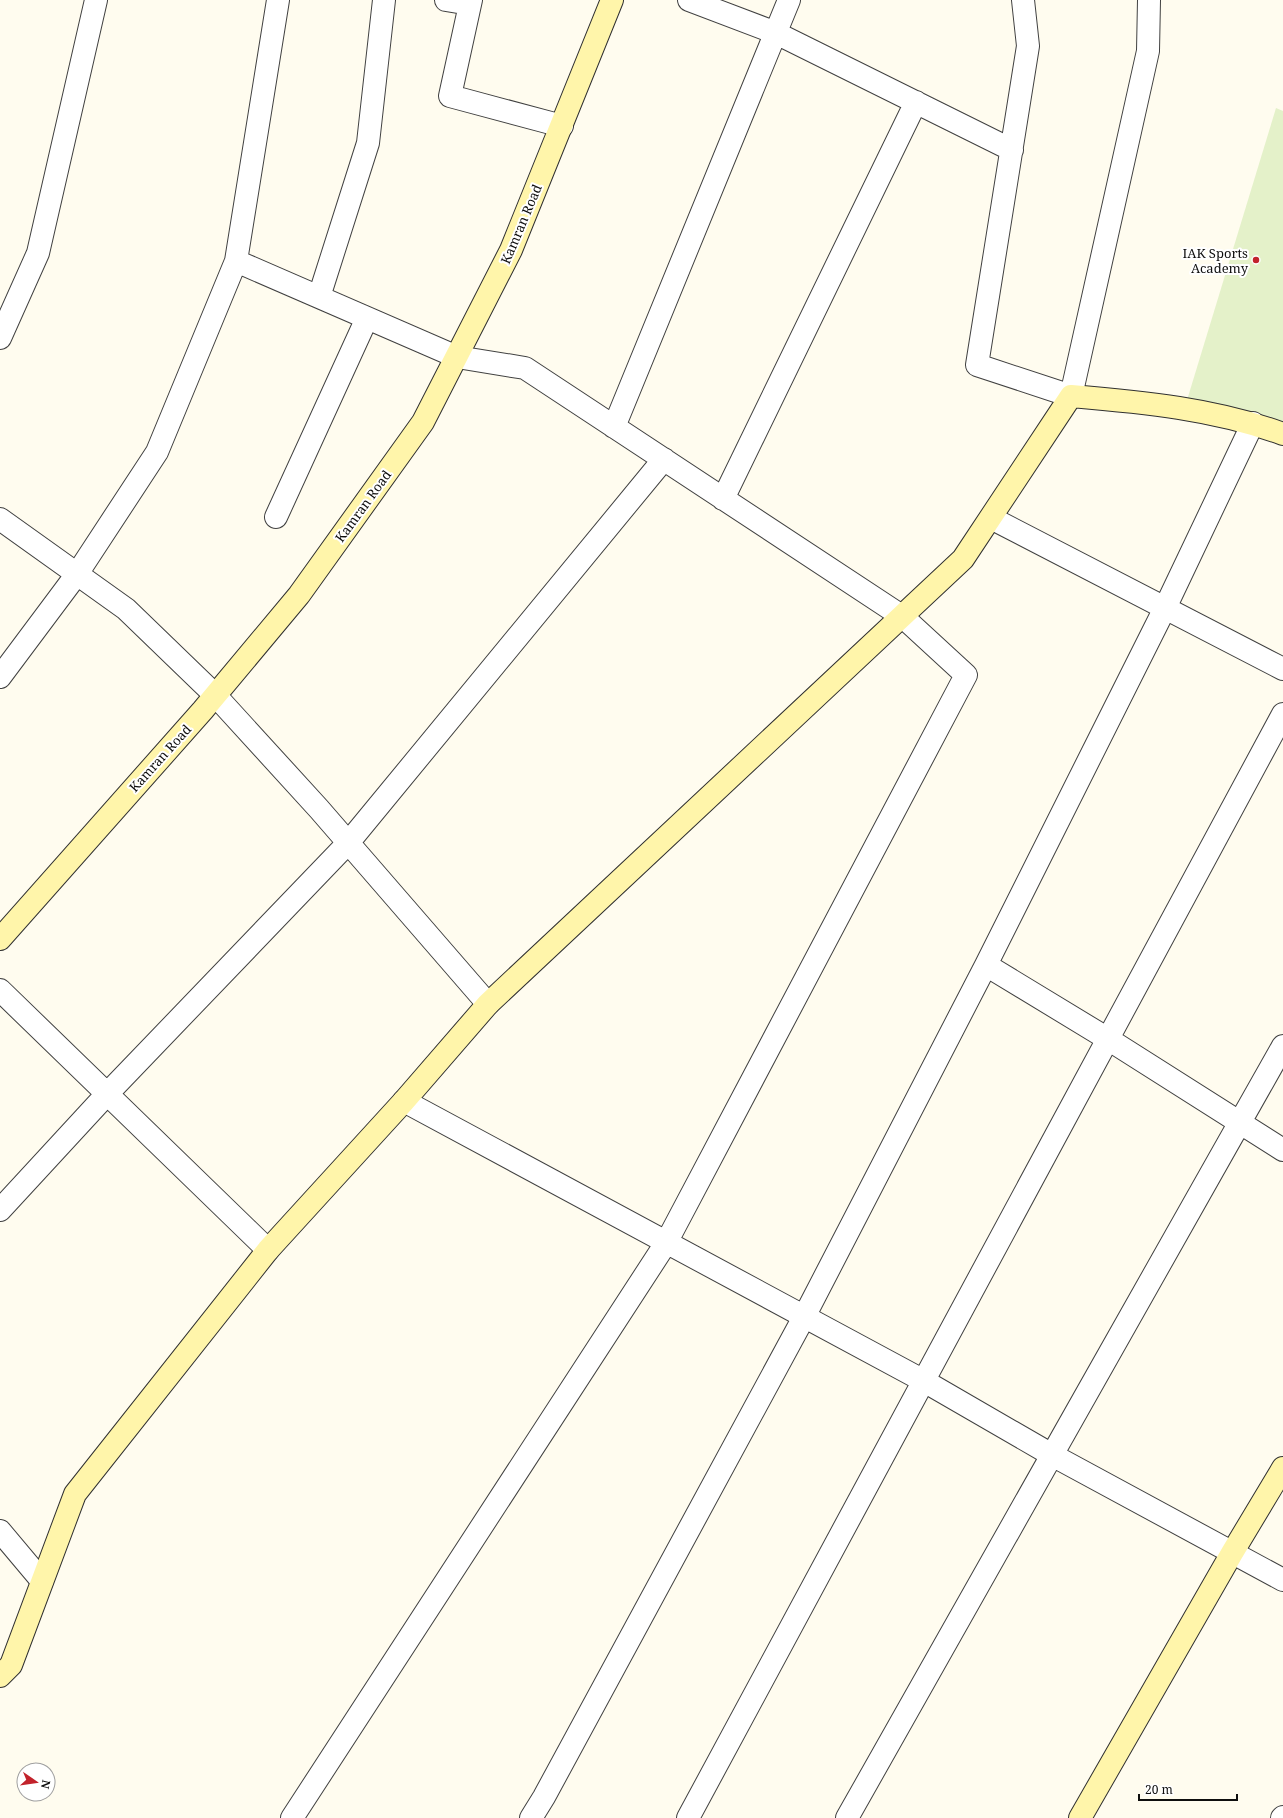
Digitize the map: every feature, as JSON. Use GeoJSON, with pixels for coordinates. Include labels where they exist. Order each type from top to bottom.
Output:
{"type":"FeatureCollection","features":[{"type":"Feature","properties":{"kind":"street"},"geometry":{"type":"LineString","coordinates":[[0,338],[38,253],[96,0]]}},
{"type":"Feature","properties":{"kind":"street"},"geometry":{"type":"LineString","coordinates":[[0,677],[77,574],[157,452],[236,260],[278,0]]}},
{"type":"Feature","properties":{"kind":"street"},"geometry":{"type":"LineString","coordinates":[[319,296],[368,143],[384,0]]}},
{"type":"Feature","properties":{"kind":"street"},"geometry":{"type":"LineString","coordinates":[[446,0],[470,2],[450,96],[562,126]]}},
{"type":"Feature","properties":{"kind":"street","name":"Kamran Road"},"geometry":{"type":"LineString","coordinates":[[0,939],[215,695],[299,594],[423,422],[511,250],[612,0]]}},
{"type":"Feature","properties":{"kind":"street"},"geometry":{"type":"LineString","coordinates":[[689,0],[776,33],[1012,150]]}},
{"type":"Feature","properties":{"kind":"street"},"geometry":{"type":"LineString","coordinates":[[614,427],[789,0]]}},
{"type":"Feature","properties":{"kind":"street"},"geometry":{"type":"LineString","coordinates":[[1023,0],[1028,46],[977,365],[1071,396],[1145,402],[1253,423],[1283,434]]}},
{"type":"Feature","properties":{"kind":"street"},"geometry":{"type":"LineString","coordinates":[[0,1676],[11,1665],[75,1494],[268,1250],[404,1101],[488,1004],[964,559],[1071,396],[1148,51],[1149,0]]}},
{"type":"Feature","properties":{"kind":"street"},"geometry":{"type":"LineString","coordinates":[[723,498],[916,102]]}},
{"type":"Feature","properties":{"kind":"street"},"geometry":{"type":"LineString","coordinates":[[236,260],[457,357],[525,368],[903,617],[966,675],[666,1243],[292,1818]]}},
{"type":"Feature","properties":{"kind":"street"},"geometry":{"type":"LineString","coordinates":[[276,518],[367,318]]}},
{"type":"Feature","properties":{"kind":"street"},"geometry":{"type":"LineString","coordinates":[[531,1818],[804,1317],[986,965],[1165,608],[1253,423]]}},
{"type":"Feature","properties":{"kind":"street"},"geometry":{"type":"LineString","coordinates":[[0,1210],[107,1094],[348,843],[664,460]]}},
{"type":"Feature","properties":{"kind":"street"},"geometry":{"type":"LineString","coordinates":[[991,518],[1283,669]]}},
{"type":"Feature","properties":{"kind":"street"},"geometry":{"type":"LineString","coordinates":[[0,519],[126,610],[215,695],[348,843],[488,1004]]}},
{"type":"Feature","properties":{"kind":"street"},"geometry":{"type":"LineString","coordinates":[[688,1818],[1283,714]]}},
{"type":"Feature","properties":{"kind":"street"},"geometry":{"type":"LineString","coordinates":[[986,965],[1108,1039],[1283,1150]]}},
{"type":"Feature","properties":{"kind":"street"},"geometry":{"type":"LineString","coordinates":[[0,990],[268,1250]]}},
{"type":"Feature","properties":{"kind":"street"},"geometry":{"type":"LineString","coordinates":[[847,1818],[1283,1046]]}},
{"type":"Feature","properties":{"kind":"street"},"geometry":{"type":"LineString","coordinates":[[404,1101],[924,1381],[1052,1455],[1283,1580]]}},
{"type":"Feature","properties":{"kind":"street"},"geometry":{"type":"LineString","coordinates":[[1080,1818],[1232,1553],[1283,1468]]}},
{"type":"Feature","properties":{"kind":"street"},"geometry":{"type":"LineString","coordinates":[[0,1531],[42,1581]]}},
{"type":"Feature","properties":{"kind":"green space","name":"IAK Sports Academy"},"geometry":{"type":"Polygon","coordinates":[[[1276,108],[1283,111],[1283,434],[1184,410],[1276,108]]]}},
{"type":"Feature","properties":{"kind":"place","name":"IAK Sports Academy"},"geometry":{"type":"Point","coordinates":[1256,260]}}]}
